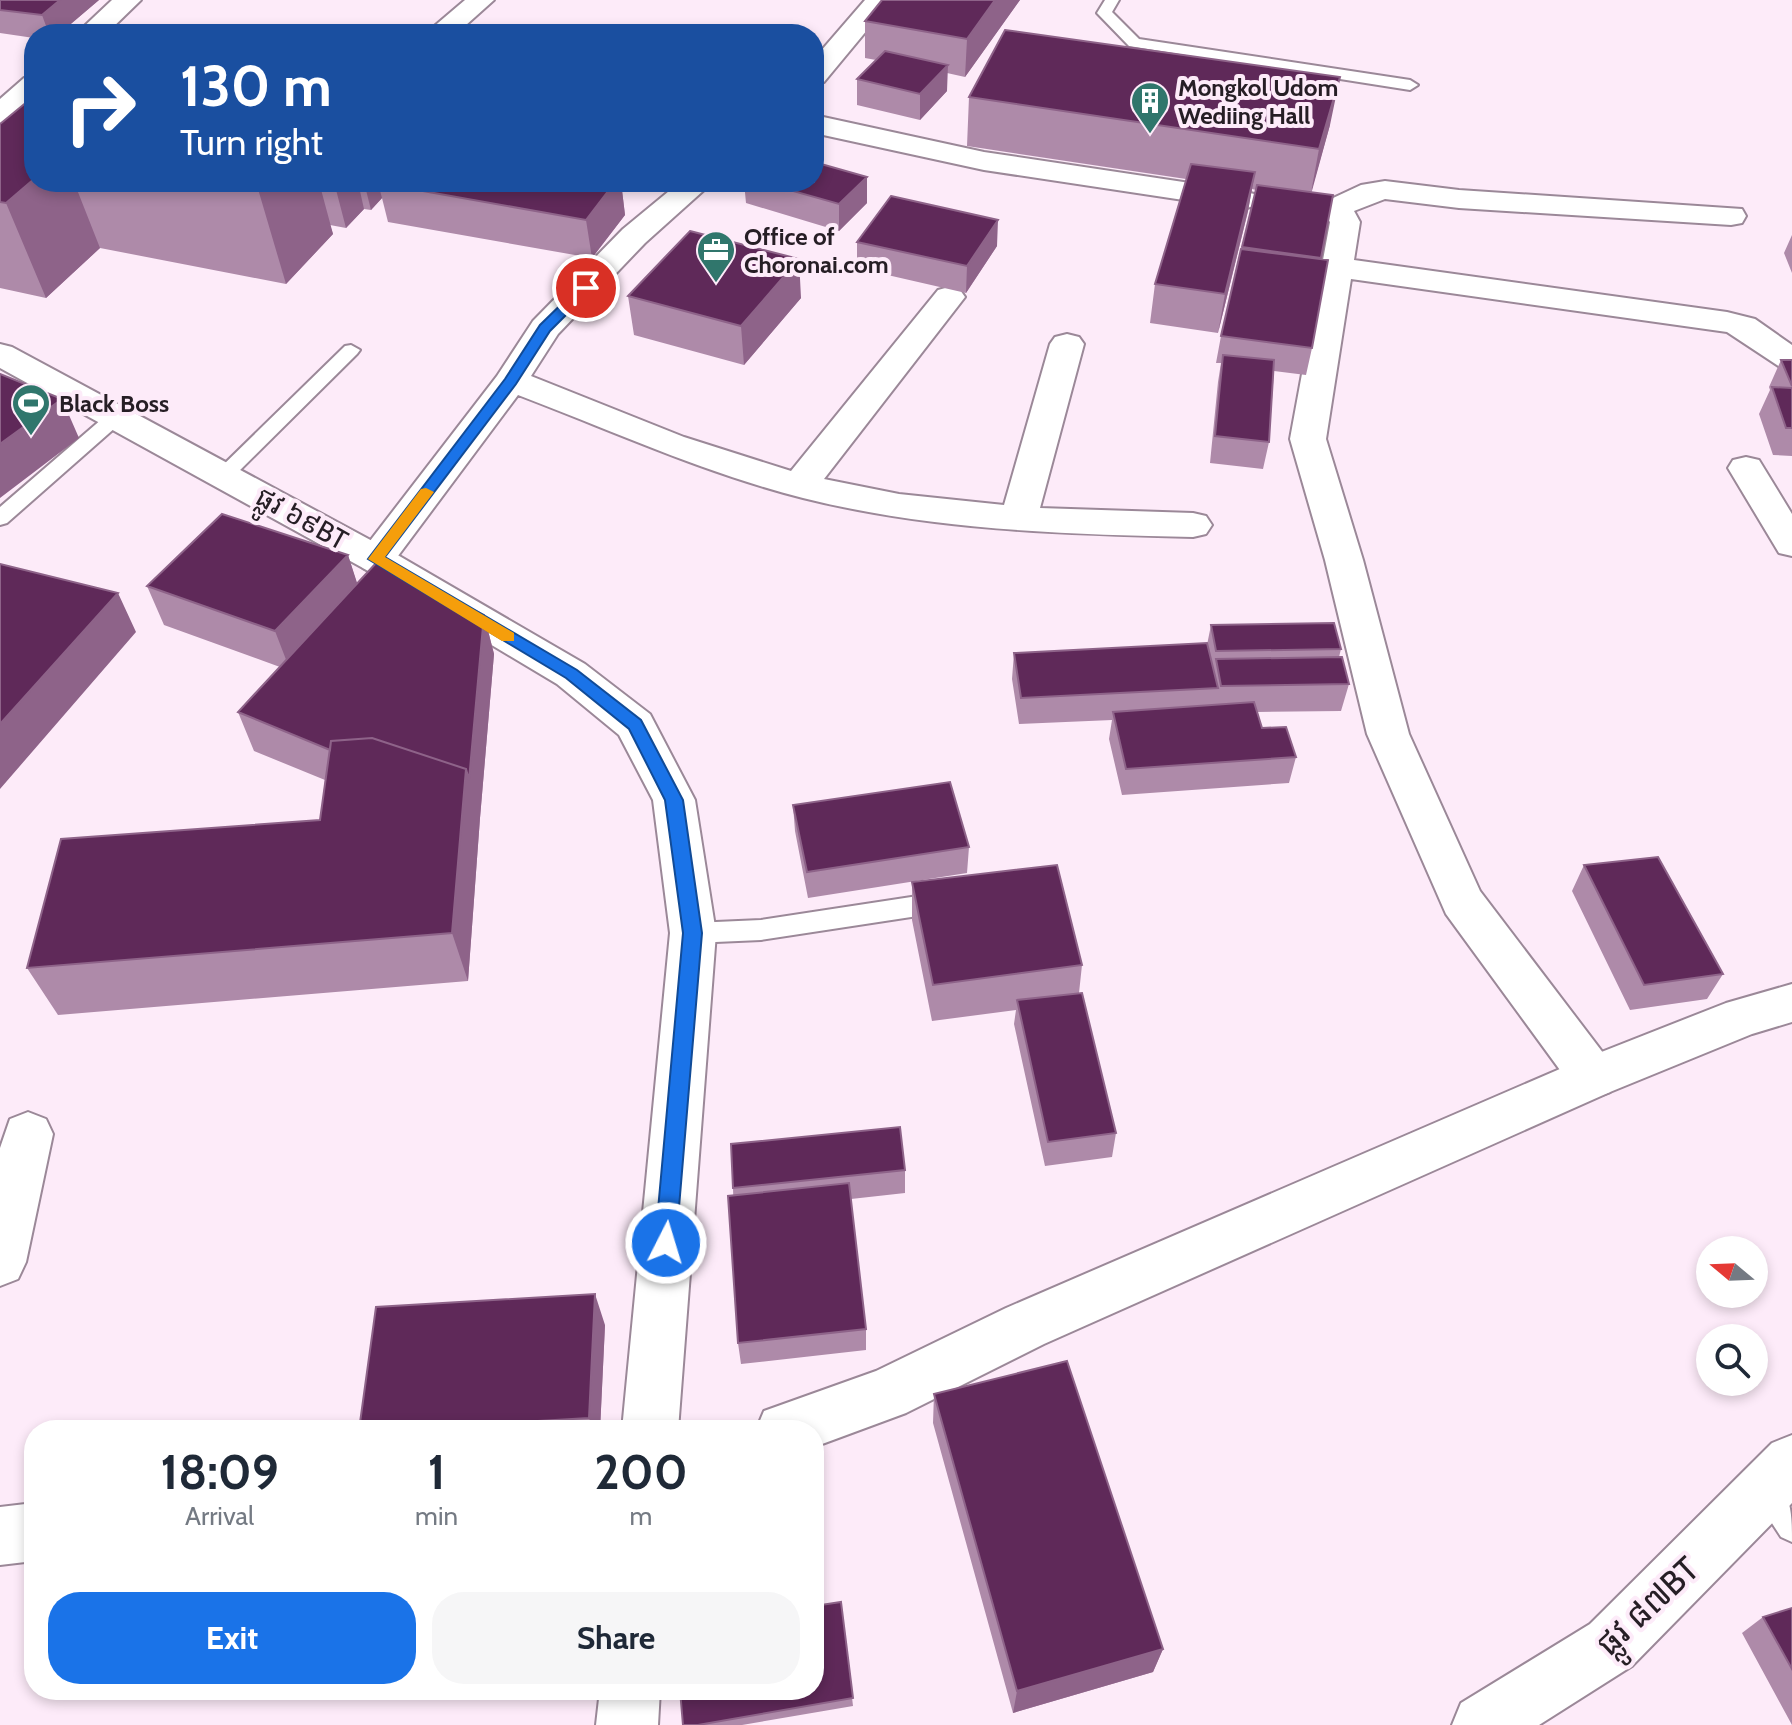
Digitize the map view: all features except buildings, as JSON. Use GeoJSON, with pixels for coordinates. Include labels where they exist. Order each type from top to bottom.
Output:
{"type":"FeatureCollection","features":[{"type":"Feature","properties":{"kind":"street"},"geometry":{"type":"LineString","coordinates":[[101,24],[128,0]]}},
{"type":"Feature","properties":{"kind":"street"},"geometry":{"type":"LineString","coordinates":[[451,24],[481,0]]}},
{"type":"Feature","properties":{"kind":"street"},"geometry":{"type":"LineString","coordinates":[[824,64],[879,0]]}},
{"type":"Feature","properties":{"kind":"street"},"geometry":{"type":"LineString","coordinates":[[0,114],[24,93]]}},
{"type":"Feature","properties":{"kind":"street"},"geometry":{"type":"LineString","coordinates":[[824,126],[984,161],[1321,211],[1337,208],[1372,191],[1385,190],[1459,199],[1731,216]]}},
{"type":"Feature","properties":{"kind":"street"},"geometry":{"type":"LineString","coordinates":[[376,559],[511,381],[545,328],[634,236],[686,192]]}},
{"type":"Feature","properties":{"kind":"street"},"geometry":{"type":"LineString","coordinates":[[1337,208],[1345,222],[1308,439],[1344,560],[1388,734],[1462,901],[1593,1077]]}},
{"type":"Feature","properties":{"kind":"street"},"geometry":{"type":"LineString","coordinates":[[1337,267],[1727,322],[1743,326],[1792,360]]}},
{"type":"Feature","properties":{"kind":"street"},"geometry":{"type":"LineString","coordinates":[[800,485],[949,297]]}},
{"type":"Feature","properties":{"kind":"street"},"geometry":{"type":"LineString","coordinates":[[1018,520],[1067,344]]}},
{"type":"Feature","properties":{"kind":"street","name":"ផ្លូវ ៦៩BT"},"geometry":{"type":"LineString","coordinates":[[0,354],[376,559],[571,674],[635,725],[674,800],[693,933],[651,1420]]}},
{"type":"Feature","properties":{"kind":"street"},"geometry":{"type":"LineString","coordinates":[[511,381],[693,451],[800,485],[925,511],[1018,520],[1193,525]]}},
{"type":"Feature","properties":{"kind":"street"},"geometry":{"type":"LineString","coordinates":[[1746,468],[1792,544]]}},
{"type":"Feature","properties":{"kind":"street"},"geometry":{"type":"LineString","coordinates":[[813,1420],[887,1394],[1025,1326],[1593,1077],[1743,1017],[1792,1003]]}},
{"type":"Feature","properties":{"kind":"street"},"geometry":{"type":"LineString","coordinates":[[0,1262],[28,1134]]}},
{"type":"Feature","properties":{"kind":"street","name":"ផ្លូវ ៨៧BT"},"geometry":{"type":"LineString","coordinates":[[1483,1725],[1611,1645],[1783,1494]]}},
{"type":"Feature","properties":{"kind":"street"},"geometry":{"type":"LineString","coordinates":[[0,1536],[24,1533]]}},
{"type":"Feature","properties":{"kind":"street"},"geometry":{"type":"LineString","coordinates":[[627,1725],[629,1700]]}},
{"type":"Feature","properties":{"kind":"lane"},"geometry":{"type":"LineString","coordinates":[[1112,0],[1104,13],[1134,43],[1410,85]]}},
{"type":"Feature","properties":{"kind":"lane"},"geometry":{"type":"LineString","coordinates":[[224,475],[351,350]]}},
{"type":"Feature","properties":{"kind":"lane"},"geometry":{"type":"LineString","coordinates":[[0,518],[117,416]]}},
{"type":"Feature","properties":{"kind":"lane"},"geometry":{"type":"LineString","coordinates":[[693,933],[761,930],[966,899]]}},
{"type":"Feature","properties":{"kind":"slow traffic"},"geometry":{"type":"LineString","coordinates":[[426,492],[376,559],[508,637]]}},
{"type":"Feature","properties":{"kind":"place","name":"Mongkol Udom Wediing Hall"},"geometry":{"type":"Point","coordinates":[1150,135]}},
{"type":"Feature","properties":{"kind":"place","name":"Office of Choronai.com"},"geometry":{"type":"Point","coordinates":[716,284]}},
{"type":"Feature","properties":{"kind":"place","name":"Black Boss"},"geometry":{"type":"Point","coordinates":[31,437]}},
{"type":"Feature","properties":{"kind":"route"},"geometry":{"type":"LineString","coordinates":[[586,288],[545,328],[511,381],[376,559],[571,674],[635,725],[674,800],[693,933],[666,1243]]}}]}
